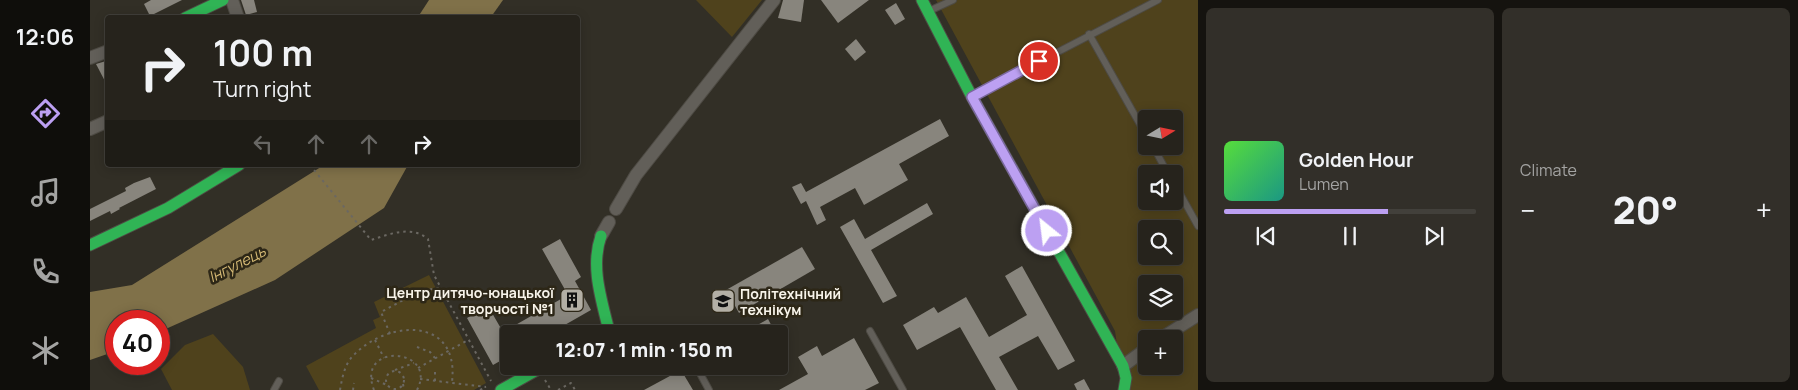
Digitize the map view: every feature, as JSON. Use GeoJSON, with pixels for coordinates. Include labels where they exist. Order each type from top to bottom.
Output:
{"type":"FeatureCollection","features":[{"type":"Feature","properties":{"kind":"street"},"geometry":{"type":"LineString","coordinates":[[191,15],[223,0]]}},
{"type":"Feature","properties":{"kind":"street"},"geometry":{"type":"LineString","coordinates":[[232,0],[237,15]]}},
{"type":"Feature","properties":{"kind":"street"},"geometry":{"type":"LineString","coordinates":[[616,209],[636,175],[774,0]]}},
{"type":"Feature","properties":{"kind":"street"},"geometry":{"type":"LineString","coordinates":[[922,0],[972,97],[1123,366],[1126,378],[1124,390]]}},
{"type":"Feature","properties":{"kind":"street"},"geometry":{"type":"LineString","coordinates":[[90,58],[105,52]]}},
{"type":"Feature","properties":{"kind":"street"},"geometry":{"type":"LineString","coordinates":[[90,129],[105,122]]}},
{"type":"Feature","properties":{"kind":"street"},"geometry":{"type":"LineString","coordinates":[[90,245],[168,208],[236,167]]}},
{"type":"Feature","properties":{"kind":"street"},"geometry":{"type":"LineString","coordinates":[[608,325],[596,268],[596,246],[609,222]]}},
{"type":"Feature","properties":{"kind":"street"},"geometry":{"type":"LineString","coordinates":[[1174,330],[1198,315]]}},
{"type":"Feature","properties":{"kind":"street"},"geometry":{"type":"LineString","coordinates":[[1123,366],[1138,355]]}},
{"type":"Feature","properties":{"kind":"street"},"geometry":{"type":"LineString","coordinates":[[501,390],[528,375]]}},
{"type":"Feature","properties":{"kind":"lane"},"geometry":{"type":"LineString","coordinates":[[928,12],[953,0]]}},
{"type":"Feature","properties":{"kind":"lane"},"geometry":{"type":"LineString","coordinates":[[972,97],[1089,34],[1158,0]]}},
{"type":"Feature","properties":{"kind":"lane"},"geometry":{"type":"LineString","coordinates":[[1089,34],[1138,121]]}},
{"type":"Feature","properties":{"kind":"lane"},"geometry":{"type":"LineString","coordinates":[[1183,199],[1198,226]]}},
{"type":"Feature","properties":{"kind":"lane"},"geometry":{"type":"LineString","coordinates":[[870,331],[903,390]]}},
{"type":"Feature","properties":{"kind":"lane"},"geometry":{"type":"LineString","coordinates":[[700,375],[708,390]]}},
{"type":"Feature","properties":{"kind":"lane"},"geometry":{"type":"LineString","coordinates":[[274,390],[279,381]]}},
{"type":"Feature","properties":{"kind":"path"},"geometry":{"type":"LineString","coordinates":[[312,167],[371,240],[407,231],[419,232],[428,238],[434,275],[439,288],[492,384],[480,390]]}},
{"type":"Feature","properties":{"kind":"path"},"geometry":{"type":"LineString","coordinates":[[390,334],[381,312],[420,290],[439,288]]}},
{"type":"Feature","properties":{"kind":"path"},"geometry":{"type":"LineString","coordinates":[[340,390],[343,372],[350,359],[376,340],[390,334],[408,330],[422,330],[436,337],[450,350],[453,362],[452,382]]}},
{"type":"Feature","properties":{"kind":"path"},"geometry":{"type":"LineString","coordinates":[[376,340],[384,358]]}},
{"type":"Feature","properties":{"kind":"path"},"geometry":{"type":"LineString","coordinates":[[417,368],[468,340]]}},
{"type":"Feature","properties":{"kind":"path"},"geometry":{"type":"LineString","coordinates":[[417,347],[430,352],[435,358]]}},
{"type":"Feature","properties":{"kind":"path"},"geometry":{"type":"LineString","coordinates":[[374,390],[371,378],[374,368],[384,358],[400,355],[414,363],[417,368],[420,379],[417,390]]}},
{"type":"Feature","properties":{"kind":"path"},"geometry":{"type":"LineString","coordinates":[[388,386],[386,377],[391,371],[414,363]]}},
{"type":"Feature","properties":{"kind":"path"},"geometry":{"type":"LineString","coordinates":[[395,370],[401,372],[404,378],[404,390]]}},
{"type":"Feature","properties":{"kind":"path"},"geometry":{"type":"LineString","coordinates":[[434,372],[435,381]]}},
{"type":"Feature","properties":{"kind":"path"},"geometry":{"type":"LineString","coordinates":[[371,378],[396,389],[403,384]]}},
{"type":"Feature","properties":{"kind":"path"},"geometry":{"type":"LineString","coordinates":[[420,379],[486,387]]}},
{"type":"Feature","properties":{"kind":"path"},"geometry":{"type":"LineString","coordinates":[[353,390],[354,383]]}},
{"type":"Feature","properties":{"kind":"path"},"geometry":{"type":"LineString","coordinates":[[558,390],[571,383],[575,390]]}},
{"type":"Feature","properties":{"kind":"shaded area"},"geometry":{"type":"Polygon","coordinates":[[[696,0],[762,0],[732,37],[696,0]]]}},
{"type":"Feature","properties":{"kind":"shaded area"},"geometry":{"type":"Polygon","coordinates":[[[936,0],[1198,0],[1198,390],[1118,390],[1122,379],[1115,331],[936,0]]]}},
{"type":"Feature","properties":{"kind":"shaded area"},"geometry":{"type":"Polygon","coordinates":[[[429,275],[486,383],[474,390],[319,390],[306,366],[376,328],[373,320],[380,317],[374,302],[429,275]]]}},
{"type":"Feature","properties":{"kind":"shaded area"},"geometry":{"type":"Polygon","coordinates":[[[213,334],[243,367],[250,390],[172,390],[164,375],[170,375],[170,360],[185,345],[213,334]]]}},
{"type":"Feature","properties":{"kind":"water"},"geometry":{"type":"Polygon","coordinates":[[[429,0],[503,0],[492,15],[419,15],[429,0]]]}},
{"type":"Feature","properties":{"kind":"water","name":"Інгулець"},"geometry":{"type":"Polygon","coordinates":[[[321,167],[407,167],[384,208],[275,280],[170,327],[170,310],[105,310],[105,355],[90,360],[90,292],[132,285],[321,167]]]}},
{"type":"Feature","properties":{"kind":"building"},"geometry":{"type":"Polygon","coordinates":[[[151,0],[182,0],[152,15],[150,15],[144,4],[151,0]]]}},
{"type":"Feature","properties":{"kind":"building"},"geometry":{"type":"Polygon","coordinates":[[[241,0],[254,0],[257,12],[246,15],[241,0]]]}},
{"type":"Feature","properties":{"kind":"building"},"geometry":{"type":"Polygon","coordinates":[[[783,0],[804,0],[801,22],[778,18],[783,0]]]}},
{"type":"Feature","properties":{"kind":"building"},"geometry":{"type":"Polygon","coordinates":[[[821,0],[869,0],[838,23],[821,0]]]}},
{"type":"Feature","properties":{"kind":"building"},"geometry":{"type":"Polygon","coordinates":[[[896,3],[905,19],[895,25],[885,10],[896,3]]]}},
{"type":"Feature","properties":{"kind":"building"},"geometry":{"type":"Polygon","coordinates":[[[856,39],[866,52],[855,61],[845,49],[856,39]]]}},
{"type":"Feature","properties":{"kind":"building"},"geometry":{"type":"Polygon","coordinates":[[[105,61],[105,81],[96,64],[105,61]]]}},
{"type":"Feature","properties":{"kind":"building"},"geometry":{"type":"Polygon","coordinates":[[[940,119],[949,136],[899,164],[908,180],[864,205],[855,188],[820,207],[826,220],[817,225],[806,201],[801,204],[792,187],[801,183],[806,192],[940,119]]]}},
{"type":"Feature","properties":{"kind":"building"},"geometry":{"type":"Polygon","coordinates":[[[150,177],[156,189],[111,214],[110,211],[90,221],[90,209],[126,191],[125,188],[134,183],[150,177]]]}},
{"type":"Feature","properties":{"kind":"building"},"geometry":{"type":"Polygon","coordinates":[[[927,203],[933,214],[871,250],[897,296],[883,303],[840,227],[854,219],[865,239],[927,203]]]}},
{"type":"Feature","properties":{"kind":"building","name":"Центр дитячо-юнацької творчості №1"},"geometry":{"type":"Polygon","coordinates":[[[560,239],[581,277],[575,281],[591,310],[565,325],[515,325],[568,295],[542,249],[560,239]]]}},
{"type":"Feature","properties":{"kind":"building"},"geometry":{"type":"Polygon","coordinates":[[[802,247],[815,269],[739,313],[726,290],[802,247]]]}},
{"type":"Feature","properties":{"kind":"building"},"geometry":{"type":"Polygon","coordinates":[[[1022,266],[1075,361],[1058,370],[1038,336],[999,357],[1018,390],[996,390],[960,327],[917,350],[903,325],[934,307],[938,313],[966,297],[989,337],[1027,315],[1005,276],[1022,266]]]}},
{"type":"Feature","properties":{"kind":"building","name":"Центр дитячо-юнацької творчості №1"},"geometry":{"type":"Polygon","coordinates":[[[488,306],[500,327],[500,361],[493,365],[467,318],[488,306]]]}},
{"type":"Feature","properties":{"kind":"building"},"geometry":{"type":"Polygon","coordinates":[[[768,319],[771,325],[758,325],[768,319]]]}},
{"type":"Feature","properties":{"kind":"building"},"geometry":{"type":"Polygon","coordinates":[[[854,338],[879,383],[865,390],[779,390],[808,374],[798,357],[817,346],[822,356],[854,338]]]}},
{"type":"Feature","properties":{"kind":"building"},"geometry":{"type":"Polygon","coordinates":[[[672,375],[684,375],[693,390],[644,390],[672,375]]]}},
{"type":"Feature","properties":{"kind":"building"},"geometry":{"type":"Polygon","coordinates":[[[1084,379],[1090,390],[1077,390],[1074,384],[1084,379]]]}},
{"type":"Feature","properties":{"kind":"traffic: fast"},"geometry":{"type":"LineString","coordinates":[[191,15],[223,0]]}},
{"type":"Feature","properties":{"kind":"traffic: fast"},"geometry":{"type":"LineString","coordinates":[[922,0],[972,97],[1123,366],[1126,378],[1124,390]]}},
{"type":"Feature","properties":{"kind":"traffic: fast"},"geometry":{"type":"LineString","coordinates":[[90,245],[168,208],[236,167]]}},
{"type":"Feature","properties":{"kind":"traffic: fast"},"geometry":{"type":"LineString","coordinates":[[601,236],[598,248],[597,272],[600,296],[607,325]]}},
{"type":"Feature","properties":{"kind":"traffic: fast"},"geometry":{"type":"LineString","coordinates":[[501,390],[528,375]]}},
{"type":"Feature","properties":{"kind":"place","name":"Центр дитячо-юнацької творчості №1"},"geometry":{"type":"Point","coordinates":[572,300]}},
{"type":"Feature","properties":{"kind":"place","name":"Політехнічний технікум"},"geometry":{"type":"Point","coordinates":[723,301]}},
{"type":"Feature","properties":{"kind":"route"},"geometry":{"type":"LineString","coordinates":[[1039,61],[972,97],[1047,231]]}}]}
